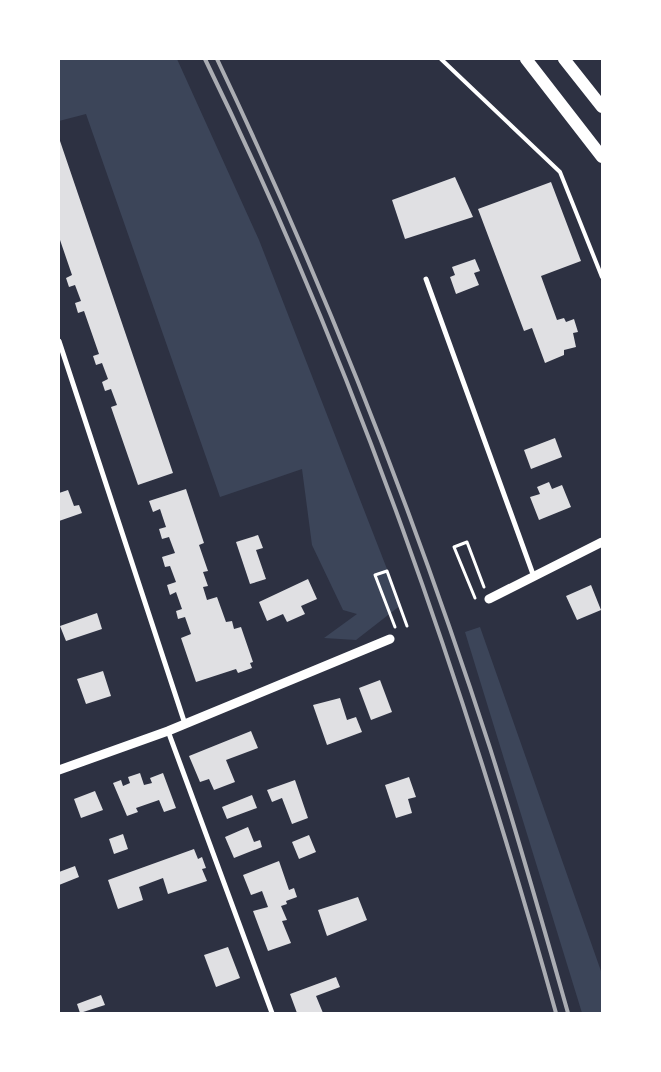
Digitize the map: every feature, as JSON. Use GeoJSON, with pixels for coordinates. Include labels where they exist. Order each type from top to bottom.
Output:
{"type":"FeatureCollection","features":[{"type":"Feature","properties":{"kind":"main road"},"geometry":{"type":"LineString","coordinates":[[526,59],[602,157]]}},
{"type":"Feature","properties":{"kind":"main road"},"geometry":{"type":"LineString","coordinates":[[564,59],[602,108]]}},
{"type":"Feature","properties":{"kind":"street"},"geometry":{"type":"LineString","coordinates":[[426,279],[534,577]]}},
{"type":"Feature","properties":{"kind":"street"},"geometry":{"type":"LineString","coordinates":[[59,341],[185,724]]}},
{"type":"Feature","properties":{"kind":"street"},"geometry":{"type":"LineString","coordinates":[[489,599],[602,542]]}},
{"type":"Feature","properties":{"kind":"street"},"geometry":{"type":"LineString","coordinates":[[59,770],[185,724],[390,639]]}},
{"type":"Feature","properties":{"kind":"street"},"geometry":{"type":"LineString","coordinates":[[168,730],[272,1013]]}},
{"type":"Feature","properties":{"kind":"lane"},"geometry":{"type":"LineString","coordinates":[[441,59],[560,172],[602,277]]}},
{"type":"Feature","properties":{"kind":"path"},"geometry":{"type":"LineString","coordinates":[[475,598],[454,547],[467,542],[489,599]]}},
{"type":"Feature","properties":{"kind":"path"},"geometry":{"type":"LineString","coordinates":[[396,632],[375,575],[387,571],[407,626]]}},
{"type":"Feature","properties":{"kind":"shaded area"},"geometry":{"type":"Polygon","coordinates":[[[59,59],[177,59],[259,240],[401,605],[356,640],[324,638],[357,614],[343,610],[312,545],[302,469],[220,497],[86,114],[59,121],[59,59]]]}},
{"type":"Feature","properties":{"kind":"shaded area"},"geometry":{"type":"Polygon","coordinates":[[[480,627],[602,974],[602,1013],[582,1013],[465,632],[480,627]]]}},
{"type":"Feature","properties":{"kind":"building"},"geometry":{"type":"Polygon","coordinates":[[[59,138],[173,473],[138,485],[111,407],[117,405],[111,389],[105,391],[102,382],[108,379],[102,363],[96,365],[93,356],[99,354],[84,311],[78,313],[75,303],[81,301],[75,285],[69,287],[66,278],[72,275],[59,237],[59,138]]]}},
{"type":"Feature","properties":{"kind":"building"},"geometry":{"type":"Polygon","coordinates":[[[455,177],[473,217],[405,239],[392,200],[455,177]]]}},
{"type":"Feature","properties":{"kind":"building"},"geometry":{"type":"Polygon","coordinates":[[[551,182],[581,261],[541,276],[557,320],[564,318],[566,322],[574,319],[578,332],[573,333],[576,347],[564,350],[564,355],[545,363],[532,328],[524,331],[478,209],[551,182]]]}},
{"type":"Feature","properties":{"kind":"building"},"geometry":{"type":"Polygon","coordinates":[[[475,259],[480,271],[474,273],[479,285],[456,294],[450,277],[455,275],[452,267],[475,259]]]}},
{"type":"Feature","properties":{"kind":"building"},"geometry":{"type":"Polygon","coordinates":[[[555,438],[562,457],[531,469],[524,450],[555,438]]]}},
{"type":"Feature","properties":{"kind":"building"},"geometry":{"type":"Polygon","coordinates":[[[549,482],[552,489],[562,485],[571,507],[539,520],[530,497],[540,494],[537,487],[549,482]]]}},
{"type":"Feature","properties":{"kind":"building"},"geometry":{"type":"Polygon","coordinates":[[[186,489],[204,543],[199,545],[208,571],[203,572],[208,586],[203,587],[207,600],[217,597],[226,622],[232,621],[234,629],[241,627],[253,662],[250,663],[252,668],[238,673],[236,669],[196,682],[181,638],[191,634],[185,617],[178,619],[176,611],[182,609],[176,592],[170,595],[167,585],[176,582],[170,566],[165,567],[162,557],[175,553],[169,537],[162,539],[159,529],[166,527],[160,509],[153,512],[149,501],[186,489]]]}},
{"type":"Feature","properties":{"kind":"building"},"geometry":{"type":"Polygon","coordinates":[[[68,490],[74,506],[79,505],[82,513],[59,521],[59,493],[68,490]]]}},
{"type":"Feature","properties":{"kind":"building"},"geometry":{"type":"Polygon","coordinates":[[[258,535],[263,548],[256,550],[266,579],[250,584],[236,542],[258,535]]]}},
{"type":"Feature","properties":{"kind":"building"},"geometry":{"type":"Polygon","coordinates":[[[308,579],[317,599],[301,606],[305,614],[287,622],[283,614],[267,621],[259,602],[308,579]]]}},
{"type":"Feature","properties":{"kind":"building"},"geometry":{"type":"Polygon","coordinates":[[[591,585],[601,610],[577,620],[566,596],[591,585]]]}},
{"type":"Feature","properties":{"kind":"building"},"geometry":{"type":"Polygon","coordinates":[[[97,613],[102,629],[66,641],[60,626],[97,613]]]}},
{"type":"Feature","properties":{"kind":"building"},"geometry":{"type":"Polygon","coordinates":[[[103,671],[111,696],[86,704],[77,679],[103,671]]]}},
{"type":"Feature","properties":{"kind":"building"},"geometry":{"type":"Polygon","coordinates":[[[380,680],[392,712],[371,720],[359,688],[380,680]]]}},
{"type":"Feature","properties":{"kind":"building"},"geometry":{"type":"Polygon","coordinates":[[[340,698],[347,720],[356,717],[362,732],[327,745],[313,705],[340,698]]]}},
{"type":"Feature","properties":{"kind":"building"},"geometry":{"type":"Polygon","coordinates":[[[251,731],[258,748],[226,760],[235,782],[214,790],[209,779],[200,782],[189,756],[251,731]]]}},
{"type":"Feature","properties":{"kind":"building"},"geometry":{"type":"Polygon","coordinates":[[[140,773],[144,785],[152,783],[150,778],[163,773],[176,808],[164,812],[159,800],[136,808],[138,812],[127,816],[113,783],[121,780],[123,786],[130,783],[128,777],[140,773]]]}},
{"type":"Feature","properties":{"kind":"building"},"geometry":{"type":"Polygon","coordinates":[[[409,777],[416,797],[408,799],[412,813],[396,818],[385,785],[409,777]]]}},
{"type":"Feature","properties":{"kind":"building"},"geometry":{"type":"Polygon","coordinates":[[[295,780],[308,818],[292,824],[282,798],[272,802],[267,790],[295,780]]]}},
{"type":"Feature","properties":{"kind":"building"},"geometry":{"type":"Polygon","coordinates":[[[95,791],[103,810],[81,818],[74,799],[95,791]]]}},
{"type":"Feature","properties":{"kind":"building"},"geometry":{"type":"Polygon","coordinates":[[[252,795],[257,808],[227,819],[222,807],[252,795]]]}},
{"type":"Feature","properties":{"kind":"building"},"geometry":{"type":"Polygon","coordinates":[[[248,827],[254,842],[260,840],[262,847],[234,858],[225,837],[248,827]]]}},
{"type":"Feature","properties":{"kind":"building"},"geometry":{"type":"Polygon","coordinates":[[[123,834],[128,849],[114,854],[109,839],[123,834]]]}},
{"type":"Feature","properties":{"kind":"building"},"geometry":{"type":"Polygon","coordinates":[[[309,835],[316,852],[299,859],[292,842],[309,835]]]}},
{"type":"Feature","properties":{"kind":"building"},"geometry":{"type":"Polygon","coordinates":[[[194,849],[198,859],[202,857],[206,868],[202,869],[207,881],[168,894],[163,878],[139,887],[143,900],[118,909],[108,880],[194,849]]]}},
{"type":"Feature","properties":{"kind":"building"},"geometry":{"type":"Polygon","coordinates":[[[279,861],[289,890],[294,888],[297,897],[286,901],[287,904],[281,906],[287,920],[282,921],[291,943],[268,951],[253,911],[268,907],[262,891],[251,895],[243,875],[279,861]]]}},
{"type":"Feature","properties":{"kind":"building"},"geometry":{"type":"Polygon","coordinates":[[[75,866],[79,877],[59,885],[59,872],[75,866]]]}},
{"type":"Feature","properties":{"kind":"building"},"geometry":{"type":"Polygon","coordinates":[[[358,897],[367,920],[327,936],[318,910],[358,897]]]}},
{"type":"Feature","properties":{"kind":"building"},"geometry":{"type":"Polygon","coordinates":[[[228,947],[240,978],[216,987],[204,955],[228,947]]]}},
{"type":"Feature","properties":{"kind":"building"},"geometry":{"type":"Polygon","coordinates":[[[336,977],[340,987],[316,996],[323,1013],[297,1013],[290,994],[336,977]]]}},
{"type":"Feature","properties":{"kind":"building"},"geometry":{"type":"Polygon","coordinates":[[[101,995],[105,1005],[80,1013],[77,1004],[101,995]]]}},
{"type":"Feature","properties":{"kind":"railway"},"geometry":{"type":"LineString","coordinates":[[205,59],[259,174],[310,291],[358,409],[402,528],[484,769],[556,1013]]}},
{"type":"Feature","properties":{"kind":"railway"},"geometry":{"type":"LineString","coordinates":[[217,59],[294,228],[365,399],[398,486],[461,660],[490,748],[568,1013]]}}]}
